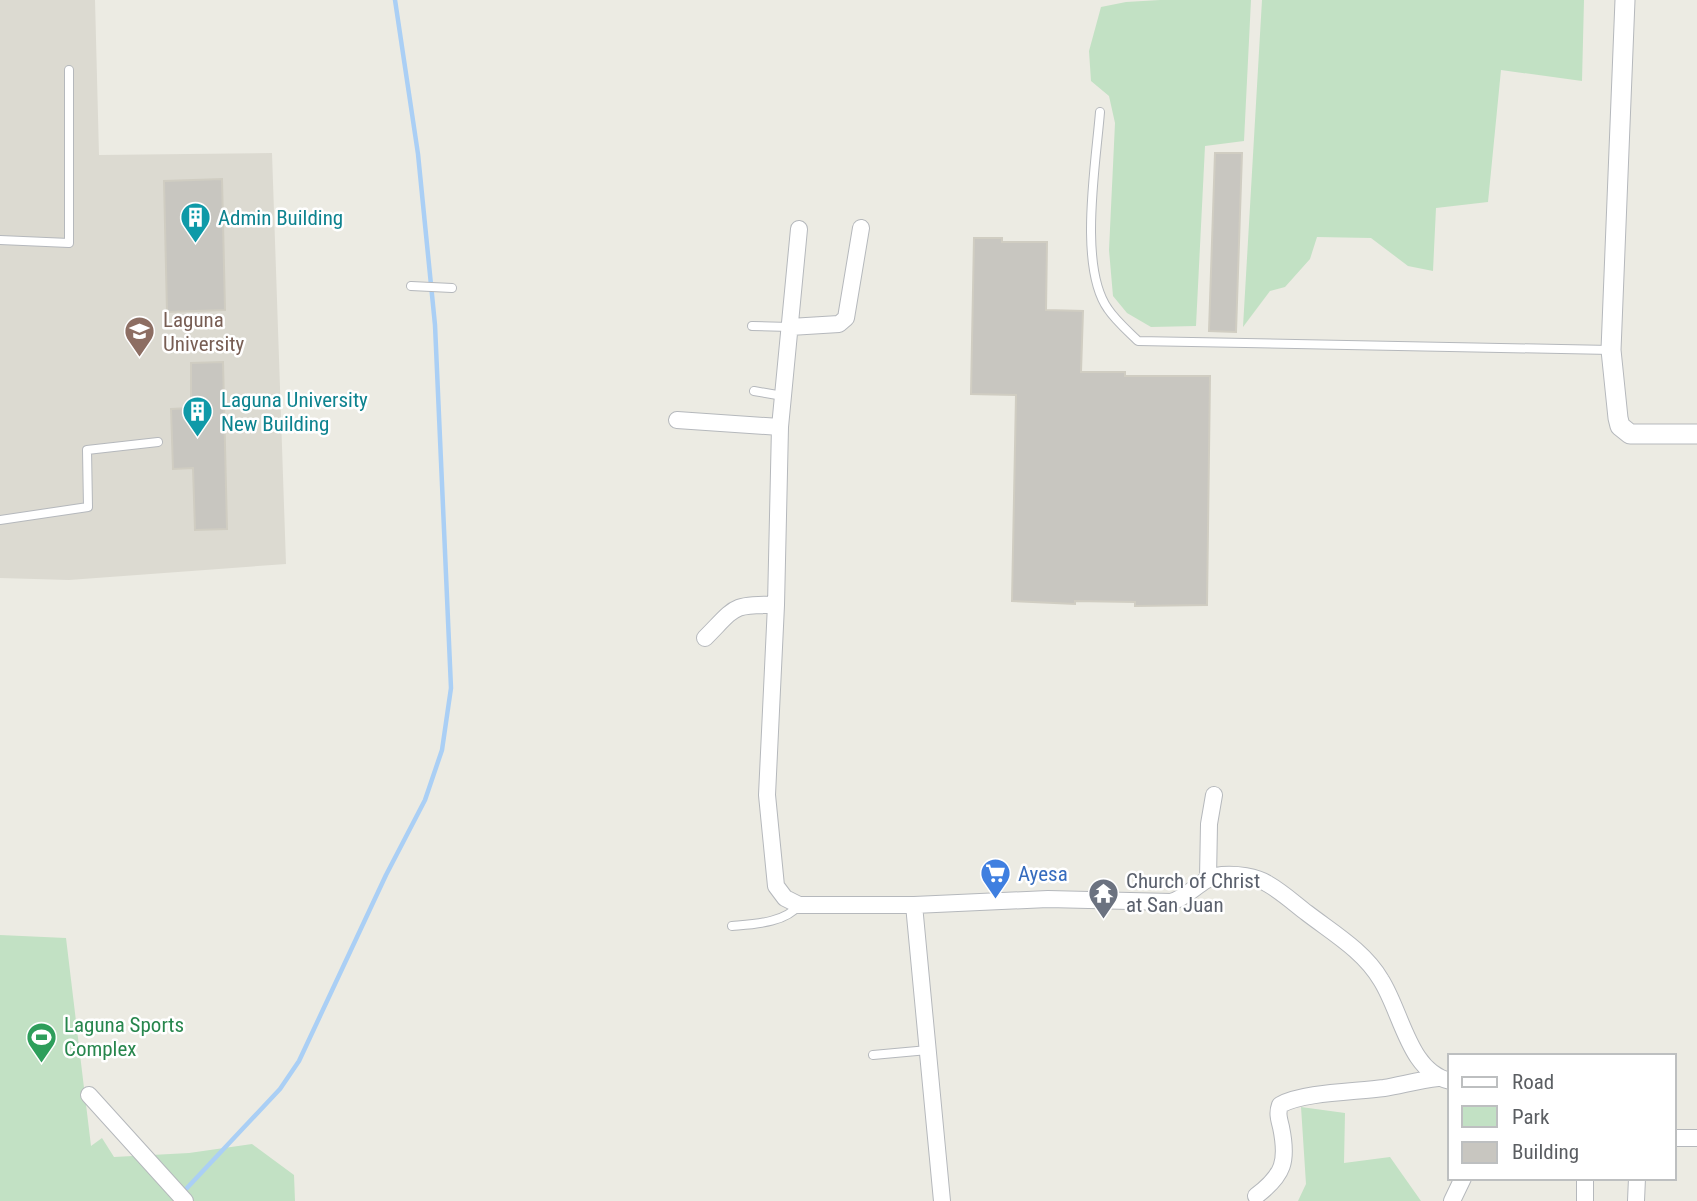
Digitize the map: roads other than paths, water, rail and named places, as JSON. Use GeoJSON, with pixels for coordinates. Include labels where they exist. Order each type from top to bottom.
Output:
{"type":"FeatureCollection","features":[{"type":"Feature","properties":{"kind":"street"},"geometry":{"type":"LineString","coordinates":[[1625,0],[1611,350],[1620,426],[1630,434],[1697,434]]}},
{"type":"Feature","properties":{"kind":"street"},"geometry":{"type":"LineString","coordinates":[[799,229],[780,427],[776,605],[767,795],[776,886],[785,898],[799,905],[914,905],[1048,899],[1171,902],[1182,899],[1208,878],[1223,875],[1244,876],[1267,882],[1368,961],[1396,1007],[1412,1050],[1428,1071],[1444,1079]]}},
{"type":"Feature","properties":{"kind":"street"},"geometry":{"type":"LineString","coordinates":[[790,327],[839,324],[846,318],[860,229]]}},
{"type":"Feature","properties":{"kind":"street"},"geometry":{"type":"LineString","coordinates":[[677,419],[780,427]]}},
{"type":"Feature","properties":{"kind":"street"},"geometry":{"type":"LineString","coordinates":[[705,638],[736,607],[745,604],[776,605]]}},
{"type":"Feature","properties":{"kind":"street"},"geometry":{"type":"LineString","coordinates":[[1208,878],[1209,824],[1214,795]]}},
{"type":"Feature","properties":{"kind":"street"},"geometry":{"type":"LineString","coordinates":[[914,905],[942,1201]]}},
{"type":"Feature","properties":{"kind":"street"},"geometry":{"type":"LineString","coordinates":[[1256,1196],[1276,1181],[1281,1171],[1284,1143],[1278,1111],[1280,1105],[1329,1093],[1387,1088],[1413,1080],[1444,1079]]}},
{"type":"Feature","properties":{"kind":"street"},"geometry":{"type":"LineString","coordinates":[[89,1095],[185,1201]]}},
{"type":"Feature","properties":{"kind":"street"},"geometry":{"type":"LineString","coordinates":[[1676,1138],[1697,1138]]}},
{"type":"Feature","properties":{"kind":"street"},"geometry":{"type":"LineString","coordinates":[[1452,1201],[1462,1180]]}},
{"type":"Feature","properties":{"kind":"street"},"geometry":{"type":"LineString","coordinates":[[1585,1180],[1585,1201]]}},
{"type":"Feature","properties":{"kind":"street"},"geometry":{"type":"LineString","coordinates":[[1636,1201],[1637,1180]]}},
{"type":"Feature","properties":{"kind":"lane"},"geometry":{"type":"LineString","coordinates":[[0,240],[69,243],[69,70]]}},
{"type":"Feature","properties":{"kind":"lane"},"geometry":{"type":"LineString","coordinates":[[1100,112],[1090,242],[1094,274],[1107,308],[1138,341],[1611,350]]}},
{"type":"Feature","properties":{"kind":"lane"},"geometry":{"type":"LineString","coordinates":[[411,286],[452,288]]}},
{"type":"Feature","properties":{"kind":"lane"},"geometry":{"type":"LineString","coordinates":[[752,326],[790,327]]}},
{"type":"Feature","properties":{"kind":"lane"},"geometry":{"type":"LineString","coordinates":[[754,391],[783,396]]}},
{"type":"Feature","properties":{"kind":"lane"},"geometry":{"type":"LineString","coordinates":[[0,520],[88,507],[87,450],[158,442]]}},
{"type":"Feature","properties":{"kind":"lane"},"geometry":{"type":"LineString","coordinates":[[732,926],[775,920],[794,912],[799,905]]}},
{"type":"Feature","properties":{"kind":"lane"},"geometry":{"type":"LineString","coordinates":[[873,1055],[928,1050]]}},
{"type":"Feature","properties":{"kind":"waterway"},"geometry":{"type":"LineString","coordinates":[[187,1188],[280,1089],[299,1061],[386,875],[425,800],[442,750],[451,688],[435,325],[418,154],[395,0]]}},
{"type":"Feature","properties":{"kind":"place","name":"Admin Building"},"geometry":{"type":"Point","coordinates":[195,245]}},
{"type":"Feature","properties":{"kind":"place","name":"Laguna University"},"geometry":{"type":"Point","coordinates":[140,359]}},
{"type":"Feature","properties":{"kind":"place","name":"Laguna University New Building"},"geometry":{"type":"Point","coordinates":[198,439]}},
{"type":"Feature","properties":{"kind":"place","name":"Ayesa"},"geometry":{"type":"Point","coordinates":[995,901]}},
{"type":"Feature","properties":{"kind":"place","name":"Church of Christ at San Juan"},"geometry":{"type":"Point","coordinates":[1103,920]}},
{"type":"Feature","properties":{"kind":"place","name":"Laguna Sports Complex"},"geometry":{"type":"Point","coordinates":[41,1064]}}]}
